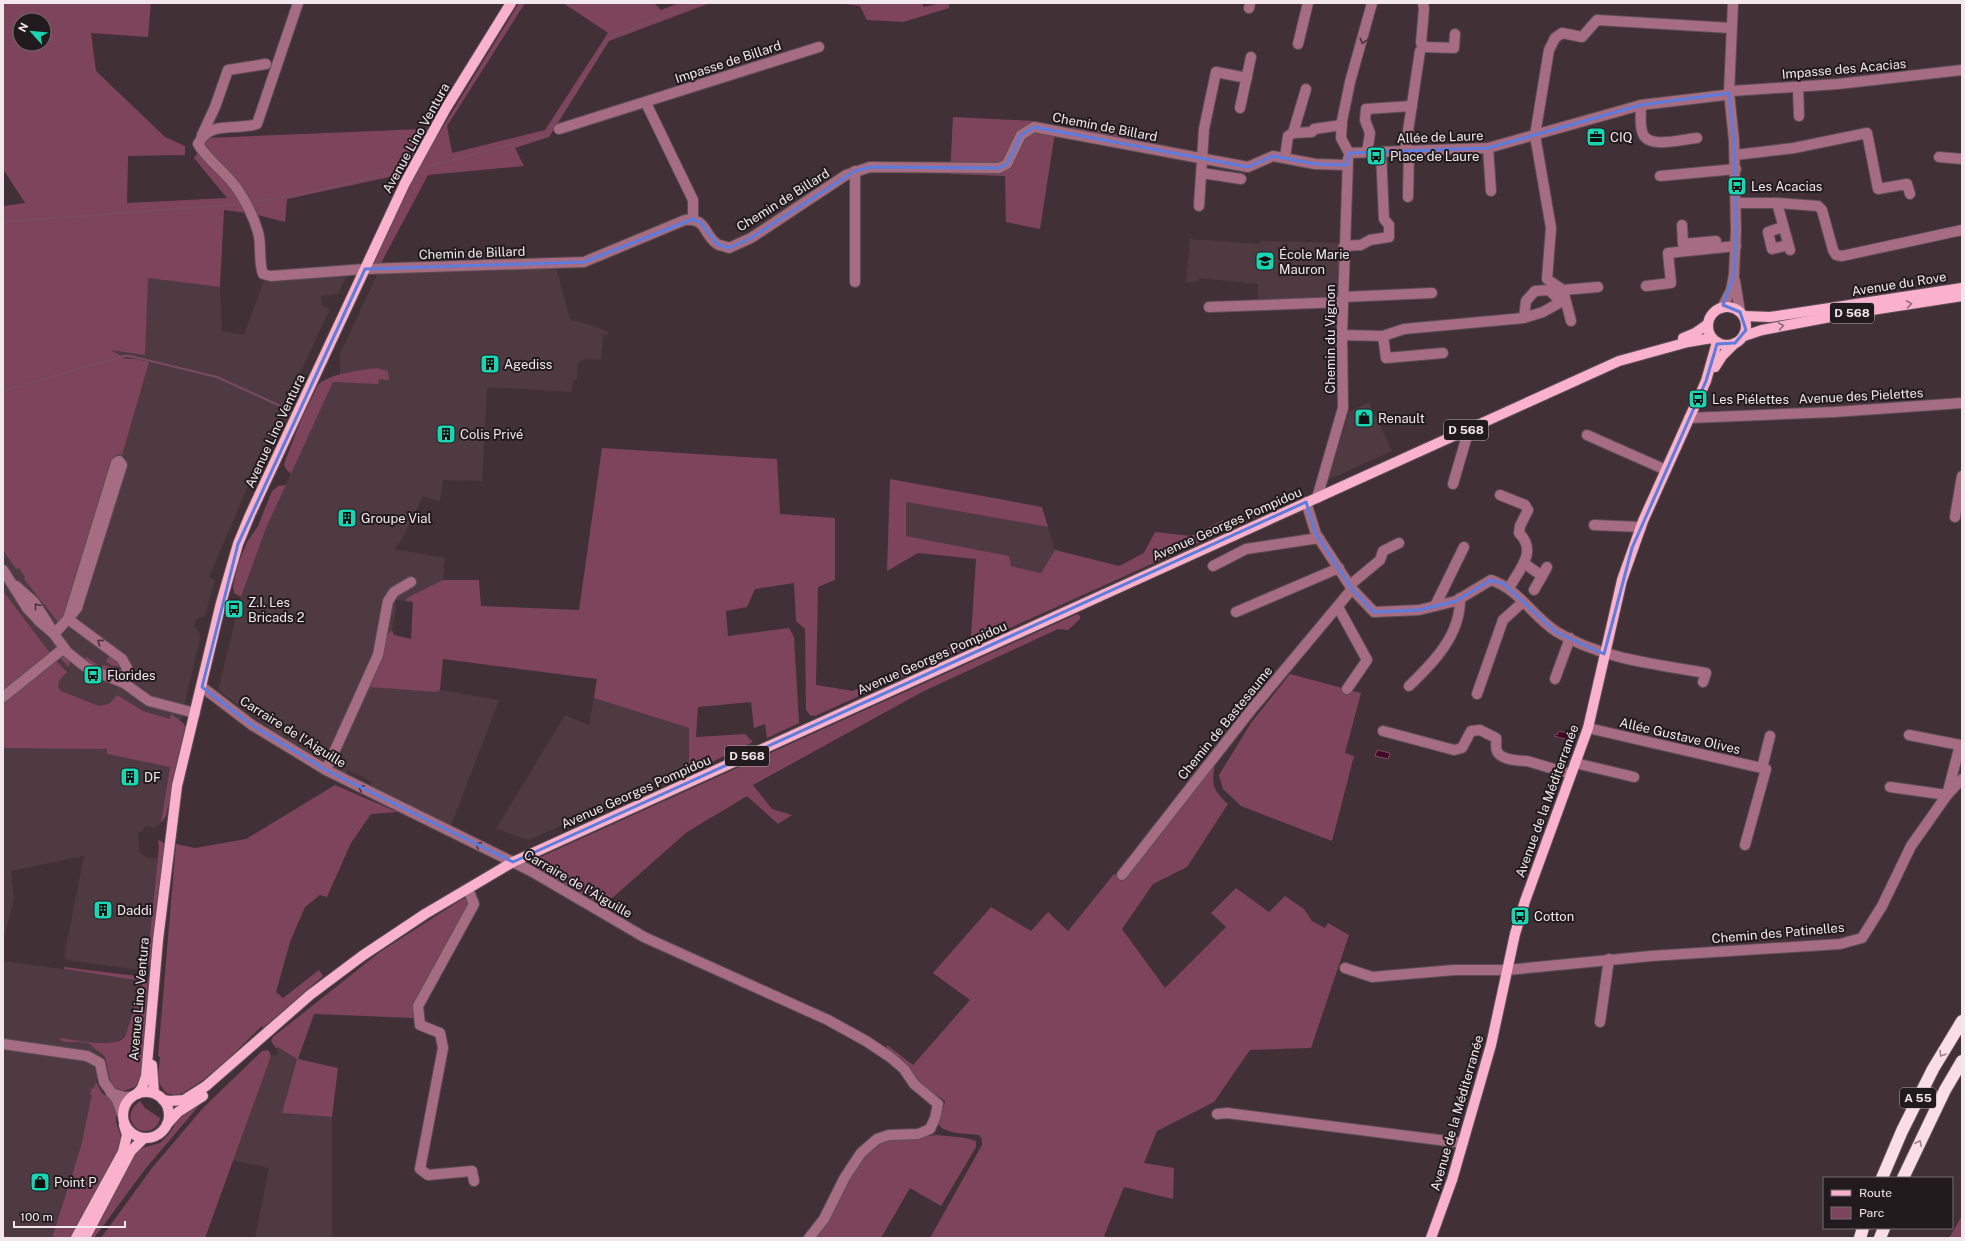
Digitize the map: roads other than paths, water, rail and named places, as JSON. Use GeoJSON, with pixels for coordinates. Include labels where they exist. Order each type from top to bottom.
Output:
{"type":"FeatureCollection","features":[{"type":"Feature","properties":{"kind":"highway","name":"A 55"},"geometry":{"type":"LineString","coordinates":[[1882,1177],[1902,1131],[1933,1069],[1962,1021]]}},
{"type":"Feature","properties":{"kind":"highway","name":"A 55"},"geometry":{"type":"LineString","coordinates":[[1903,1177],[1945,1090],[1962,1061]]}},
{"type":"Feature","properties":{"kind":"main road","name":"Avenue Lino Ventura"},"geometry":{"type":"LineString","coordinates":[[134,1095],[142,1088],[146,1076],[158,940],[178,786],[222,596],[241,537],[405,183],[446,108],[511,3]]}},
{"type":"Feature","properties":{"kind":"main road","name":"Avenue du Rove"},"geometry":{"type":"LineString","coordinates":[[1742,314],[1777,316],[1962,288]]}},
{"type":"Feature","properties":{"kind":"main road","name":"D 568"},"geometry":{"type":"LineString","coordinates":[[1744,336],[1762,330],[1846,314],[1962,296]]}},
{"type":"Feature","properties":{"kind":"main road"},"geometry":{"type":"LineString","coordinates":[[1729,307],[1742,314],[1746,323],[1744,336],[1736,343],[1729,345],[1715,340],[1708,324],[1710,317],[1715,311],[1729,307]]}},
{"type":"Feature","properties":{"kind":"main road","name":"Avenue Georges Pompidou"},"geometry":{"type":"LineString","coordinates":[[1658,350],[1696,333],[1708,324]]}},
{"type":"Feature","properties":{"kind":"main road","name":"Avenue Georges Pompidou"},"geometry":{"type":"LineString","coordinates":[[163,1100],[178,1101],[194,1094],[250,1049],[310,995],[362,956],[425,914],[513,862],[1619,360],[1658,350],[1715,340]]}},
{"type":"Feature","properties":{"kind":"main road","name":"Avenue de la Méditerranée"},"geometry":{"type":"LineString","coordinates":[[1706,381],[1715,340]]}},
{"type":"Feature","properties":{"kind":"main road","name":"Avenue de la Méditerranée"},"geometry":{"type":"LineString","coordinates":[[1431,1238],[1463,1143],[1491,1045],[1524,901],[1588,728],[1622,580],[1640,527],[1706,381],[1722,356],[1736,343]]}},
{"type":"Feature","properties":{"kind":"main road","name":"Avenue Lino Ventura"},"geometry":{"type":"LineString","coordinates":[[154,1093],[151,1072],[161,976],[163,906]]}},
{"type":"Feature","properties":{"kind":"main road","name":"Avenue Georges Pompidou"},"geometry":{"type":"LineString","coordinates":[[167,1124],[178,1112],[206,1094],[250,1049]]}},
{"type":"Feature","properties":{"kind":"main road"},"geometry":{"type":"LineString","coordinates":[[76,1238],[122,1152],[127,1135],[123,1118],[124,1106],[134,1095],[147,1092],[154,1093],[163,1100],[168,1109],[167,1124],[156,1136],[144,1138],[133,1135],[127,1130],[123,1118]]}},
{"type":"Feature","properties":{"kind":"main road"},"geometry":{"type":"LineString","coordinates":[[84,1238],[131,1151],[144,1138]]}},
{"type":"Feature","properties":{"kind":"street"},"geometry":{"type":"LineString","coordinates":[[202,135],[213,128],[246,128],[257,124],[298,3]]}},
{"type":"Feature","properties":{"kind":"street"},"geometry":{"type":"LineString","coordinates":[[1298,44],[1308,3]]}},
{"type":"Feature","properties":{"kind":"street"},"geometry":{"type":"LineString","coordinates":[[1349,153],[1341,138],[1342,125],[1350,82],[1372,3]]}},
{"type":"Feature","properties":{"kind":"street"},"geometry":{"type":"LineString","coordinates":[[1423,3],[1424,10],[1421,43],[1425,46],[1454,48],[1455,34]]}},
{"type":"Feature","properties":{"kind":"street"},"geometry":{"type":"LineString","coordinates":[[1722,308],[1731,290],[1734,275],[1736,242],[1736,169],[1729,94],[1733,3]]}},
{"type":"Feature","properties":{"kind":"street"},"geometry":{"type":"LineString","coordinates":[[1547,278],[1551,228],[1536,135],[1550,50],[1555,38],[1562,33],[1582,36],[1597,20],[1731,28]]}},
{"type":"Feature","properties":{"kind":"street","name":"Impasse de Billard"},"geometry":{"type":"LineString","coordinates":[[559,129],[646,103],[819,47]]}},
{"type":"Feature","properties":{"kind":"street"},"geometry":{"type":"LineString","coordinates":[[1408,197],[1407,150],[1420,51]]}},
{"type":"Feature","properties":{"kind":"street"},"geometry":{"type":"LineString","coordinates":[[1240,108],[1251,57]]}},
{"type":"Feature","properties":{"kind":"street"},"geometry":{"type":"LineString","coordinates":[[202,135],[215,107],[228,70],[266,64]]}},
{"type":"Feature","properties":{"kind":"street","name":"Impasse des Acacias"},"geometry":{"type":"LineString","coordinates":[[1729,94],[1732,91],[1798,87],[1962,70]]}},
{"type":"Feature","properties":{"kind":"street"},"geometry":{"type":"LineString","coordinates":[[1199,206],[1204,129],[1216,72],[1247,78]]}},
{"type":"Feature","properties":{"kind":"street"},"geometry":{"type":"LineString","coordinates":[[1798,87],[1799,116]]}},
{"type":"Feature","properties":{"kind":"street"},"geometry":{"type":"LineString","coordinates":[[1293,133],[1306,89]]}},
{"type":"Feature","properties":{"kind":"street","name":"Allée de Laure"},"geometry":{"type":"LineString","coordinates":[[1349,153],[1488,148],[1641,105],[1725,96],[1729,94]]}},
{"type":"Feature","properties":{"kind":"street"},"geometry":{"type":"LineString","coordinates":[[646,103],[693,200],[693,219]]}},
{"type":"Feature","properties":{"kind":"street"},"geometry":{"type":"LineString","coordinates":[[1641,105],[1642,133],[1648,140],[1656,143],[1697,138]]}},
{"type":"Feature","properties":{"kind":"street"},"geometry":{"type":"LineString","coordinates":[[1367,152],[1370,133],[1365,120],[1366,108],[1412,106]]}},
{"type":"Feature","properties":{"kind":"street"},"geometry":{"type":"LineString","coordinates":[[1285,158],[1286,140],[1288,136],[1293,133],[1312,132],[1314,129],[1342,125]]}},
{"type":"Feature","properties":{"kind":"street","name":"Chemin de Billard"},"geometry":{"type":"LineString","coordinates":[[202,135],[198,144],[204,153],[217,165],[238,190],[258,232],[260,266],[264,274],[271,276],[365,269],[584,262],[685,220],[693,219],[700,222],[717,244],[729,248],[751,238],[846,175],[855,171],[870,167],[999,168],[1008,164],[1022,135],[1034,127],[1248,167],[1273,156],[1315,164],[1347,165]]}},
{"type":"Feature","properties":{"kind":"street"},"geometry":{"type":"LineString","coordinates":[[1735,155],[1794,148],[1867,133],[1878,189],[1907,184],[1910,194]]}},
{"type":"Feature","properties":{"kind":"street"},"geometry":{"type":"LineString","coordinates":[[1488,148],[1492,190]]}},
{"type":"Feature","properties":{"kind":"street"},"geometry":{"type":"LineString","coordinates":[[1344,246],[1361,245],[1370,240],[1389,237],[1389,225],[1384,219],[1380,152]]}},
{"type":"Feature","properties":{"kind":"street","name":"Chemin du Vignon"},"geometry":{"type":"LineString","coordinates":[[1317,498],[1343,408],[1342,335],[1344,246],[1347,165],[1349,153]]}},
{"type":"Feature","properties":{"kind":"street"},"geometry":{"type":"LineString","coordinates":[[1939,157],[1962,159]]}},
{"type":"Feature","properties":{"kind":"street"},"geometry":{"type":"LineString","coordinates":[[1660,176],[1736,169]]}},
{"type":"Feature","properties":{"kind":"street"},"geometry":{"type":"LineString","coordinates":[[855,171],[855,282]]}},
{"type":"Feature","properties":{"kind":"street"},"geometry":{"type":"LineString","coordinates":[[1202,173],[1241,180]]}},
{"type":"Feature","properties":{"kind":"street"},"geometry":{"type":"LineString","coordinates":[[1737,203],[1777,203],[1818,206],[1822,210],[1833,250],[1836,254],[1842,256],[1962,230]]}},
{"type":"Feature","properties":{"kind":"street"},"geometry":{"type":"LineString","coordinates":[[1777,203],[1789,248],[1772,249],[1768,232],[1783,227]]}},
{"type":"Feature","properties":{"kind":"street"},"geometry":{"type":"LineString","coordinates":[[1682,225],[1683,244],[1736,242]]}},
{"type":"Feature","properties":{"kind":"street"},"geometry":{"type":"LineString","coordinates":[[1646,286],[1671,283],[1668,253],[1736,242]]}},
{"type":"Feature","properties":{"kind":"street"},"geometry":{"type":"LineString","coordinates":[[1734,275],[1742,314]]}},
{"type":"Feature","properties":{"kind":"street"},"geometry":{"type":"LineString","coordinates":[[1531,286],[1547,278]]}},
{"type":"Feature","properties":{"kind":"street"},"geometry":{"type":"LineString","coordinates":[[1547,278],[1563,290],[1571,321]]}},
{"type":"Feature","properties":{"kind":"street"},"geometry":{"type":"LineString","coordinates":[[1563,290],[1598,287]]}},
{"type":"Feature","properties":{"kind":"street"},"geometry":{"type":"LineString","coordinates":[[1209,307],[1432,293]]}},
{"type":"Feature","properties":{"kind":"street"},"geometry":{"type":"LineString","coordinates":[[1342,335],[1383,336],[1404,329],[1524,318]]}},
{"type":"Feature","properties":{"kind":"street"},"geometry":{"type":"LineString","coordinates":[[1383,336],[1386,358],[1443,353]]}},
{"type":"Feature","properties":{"kind":"street","name":"Avenue des Pielettes"},"geometry":{"type":"LineString","coordinates":[[1689,418],[1834,412],[1962,403]]}},
{"type":"Feature","properties":{"kind":"street"},"geometry":{"type":"LineString","coordinates":[[1453,484],[1469,429]]}},
{"type":"Feature","properties":{"kind":"street"},"geometry":{"type":"LineString","coordinates":[[1587,435],[1666,470]]}},
{"type":"Feature","properties":{"kind":"street"},"geometry":{"type":"LineString","coordinates":[[54,634],[68,619],[78,608],[122,465],[120,462],[116,463],[68,619]]}},
{"type":"Feature","properties":{"kind":"street"},"geometry":{"type":"LineString","coordinates":[[1955,517],[1962,476]]}},
{"type":"Feature","properties":{"kind":"street"},"geometry":{"type":"LineString","coordinates":[[1500,495],[1525,506],[1528,510],[1520,526],[1519,533],[1528,545],[1528,555],[1509,588]]}},
{"type":"Feature","properties":{"kind":"street"},"geometry":{"type":"LineString","coordinates":[[1306,502],[1319,538],[1351,587],[1374,612],[1419,610],[1435,606],[1460,598],[1491,580],[1504,584],[1556,632],[1604,654],[1706,673],[1703,682]]}},
{"type":"Feature","properties":{"kind":"street"},"geometry":{"type":"LineString","coordinates":[[1594,525],[1640,527]]}},
{"type":"Feature","properties":{"kind":"street"},"geometry":{"type":"LineString","coordinates":[[1213,566],[1246,549],[1319,538]]}},
{"type":"Feature","properties":{"kind":"street","name":"Chemin de Bastesaume"},"geometry":{"type":"LineString","coordinates":[[1122,875],[1251,710],[1338,607],[1351,587],[1380,560],[1383,551],[1399,543]]}},
{"type":"Feature","properties":{"kind":"street"},"geometry":{"type":"LineString","coordinates":[[1435,606],[1464,547]]}},
{"type":"Feature","properties":{"kind":"street"},"geometry":{"type":"LineString","coordinates":[[1524,562],[1545,571],[1534,590]]}},
{"type":"Feature","properties":{"kind":"street"},"geometry":{"type":"LineString","coordinates":[[1236,612],[1339,568]]}},
{"type":"Feature","properties":{"kind":"street"},"geometry":{"type":"LineString","coordinates":[[3,570],[34,617],[54,634],[64,648],[80,664],[124,683],[149,701],[195,714]]}},
{"type":"Feature","properties":{"kind":"street"},"geometry":{"type":"LineString","coordinates":[[326,770],[378,655],[390,596],[411,582]]}},
{"type":"Feature","properties":{"kind":"street"},"geometry":{"type":"LineString","coordinates":[[1409,686],[1433,663],[1447,644],[1461,611],[1460,598]]}},
{"type":"Feature","properties":{"kind":"street"},"geometry":{"type":"LineString","coordinates":[[1476,694],[1503,620],[1523,602]]}},
{"type":"Feature","properties":{"kind":"street"},"geometry":{"type":"LineString","coordinates":[[1338,607],[1367,660],[1347,689]]}},
{"type":"Feature","properties":{"kind":"street"},"geometry":{"type":"LineString","coordinates":[[68,619],[122,659],[127,668],[124,683]]}},
{"type":"Feature","properties":{"kind":"street"},"geometry":{"type":"LineString","coordinates":[[1555,679],[1570,638]]}},
{"type":"Feature","properties":{"kind":"street"},"geometry":{"type":"LineString","coordinates":[[3,697],[64,648]]}},
{"type":"Feature","properties":{"kind":"street","name":"Carraire de l'Aiguille"},"geometry":{"type":"LineString","coordinates":[[202,687],[252,725],[326,770],[513,862],[644,937],[828,1020],[866,1041],[890,1057],[904,1069],[914,1084],[938,1104],[935,1118],[930,1129],[918,1134],[889,1135],[877,1139],[861,1153],[845,1177],[824,1219],[809,1238]]}},
{"type":"Feature","properties":{"kind":"street","name":"Allée Gustave Olives"},"geometry":{"type":"LineString","coordinates":[[1588,728],[1764,768]]}},
{"type":"Feature","properties":{"kind":"street"},"geometry":{"type":"LineString","coordinates":[[1383,731],[1459,750],[1464,745],[1468,734],[1474,730],[1480,730],[1496,738],[1496,750],[1501,756],[1527,761],[1571,774]]}},
{"type":"Feature","properties":{"kind":"street"},"geometry":{"type":"LineString","coordinates":[[1890,787],[1948,795],[1960,745],[1909,735]]}},
{"type":"Feature","properties":{"kind":"street"},"geometry":{"type":"LineString","coordinates":[[1745,845],[1764,768],[1770,736]]}},
{"type":"Feature","properties":{"kind":"street"},"geometry":{"type":"LineString","coordinates":[[1575,763],[1634,777]]}},
{"type":"Feature","properties":{"kind":"street","name":"Chemin des Patinelles"},"geometry":{"type":"LineString","coordinates":[[1345,968],[1372,977],[1454,970],[1507,970],[1609,959],[1840,944],[1862,938],[1882,906],[1911,846],[1948,795],[1962,779]]}},
{"type":"Feature","properties":{"kind":"street"},"geometry":{"type":"LineString","coordinates":[[468,889],[474,904],[418,1006],[420,1025],[440,1033],[443,1048],[420,1169],[428,1175],[472,1171],[474,1182]]}},
{"type":"Feature","properties":{"kind":"street"},"geometry":{"type":"LineString","coordinates":[[1600,1022],[1609,959]]}},
{"type":"Feature","properties":{"kind":"street"},"geometry":{"type":"LineString","coordinates":[[3,1044],[91,1057],[100,1064],[104,1082],[120,1105],[123,1118]]}},
{"type":"Feature","properties":{"kind":"street"},"geometry":{"type":"LineString","coordinates":[[111,1093],[124,1097],[134,1095]]}},
{"type":"Feature","properties":{"kind":"street"},"geometry":{"type":"LineString","coordinates":[[1217,1114],[1227,1113],[1463,1143]]}},
{"type":"Feature","properties":{"kind":"waterway"},"geometry":{"type":"LineString","coordinates":[[421,168],[548,135],[609,38],[696,3]]}},
{"type":"Feature","properties":{"kind":"waterway"},"geometry":{"type":"LineString","coordinates":[[250,202],[295,196],[403,170]]}},
{"type":"Feature","properties":{"kind":"waterway"},"geometry":{"type":"LineString","coordinates":[[3,222],[240,204]]}},
{"type":"Feature","properties":{"kind":"waterway"},"geometry":{"type":"LineString","coordinates":[[3,391],[123,356],[130,356],[217,377],[289,410]]}},
{"type":"Feature","properties":{"kind":"place","name":"CIQ"},"geometry":{"type":"Point","coordinates":[1596,137]}},
{"type":"Feature","properties":{"kind":"place","name":"Place de Laure"},"geometry":{"type":"Point","coordinates":[1376,156]}},
{"type":"Feature","properties":{"kind":"place","name":"Les Acacias"},"geometry":{"type":"Point","coordinates":[1737,186]}},
{"type":"Feature","properties":{"kind":"place","name":"École Marie Mauron"},"geometry":{"type":"Point","coordinates":[1265,261]}},
{"type":"Feature","properties":{"kind":"place","name":"Agediss"},"geometry":{"type":"Point","coordinates":[490,364]}},
{"type":"Feature","properties":{"kind":"place","name":"Les Piélettes"},"geometry":{"type":"Point","coordinates":[1698,399]}},
{"type":"Feature","properties":{"kind":"place","name":"Renault"},"geometry":{"type":"Point","coordinates":[1364,418]}},
{"type":"Feature","properties":{"kind":"place","name":"Colis Privé"},"geometry":{"type":"Point","coordinates":[446,434]}},
{"type":"Feature","properties":{"kind":"place","name":"Groupe Vial"},"geometry":{"type":"Point","coordinates":[347,518]}},
{"type":"Feature","properties":{"kind":"place","name":"Z.I. Les Bricads 2"},"geometry":{"type":"Point","coordinates":[234,609]}},
{"type":"Feature","properties":{"kind":"place","name":"Florides"},"geometry":{"type":"Point","coordinates":[93,675]}},
{"type":"Feature","properties":{"kind":"place","name":"DF"},"geometry":{"type":"Point","coordinates":[130,777]}},
{"type":"Feature","properties":{"kind":"place","name":"Daddi"},"geometry":{"type":"Point","coordinates":[103,910]}},
{"type":"Feature","properties":{"kind":"place","name":"Cotton"},"geometry":{"type":"Point","coordinates":[1520,916]}},
{"type":"Feature","properties":{"kind":"place","name":"Point P"},"geometry":{"type":"Point","coordinates":[40,1182]}}]}
